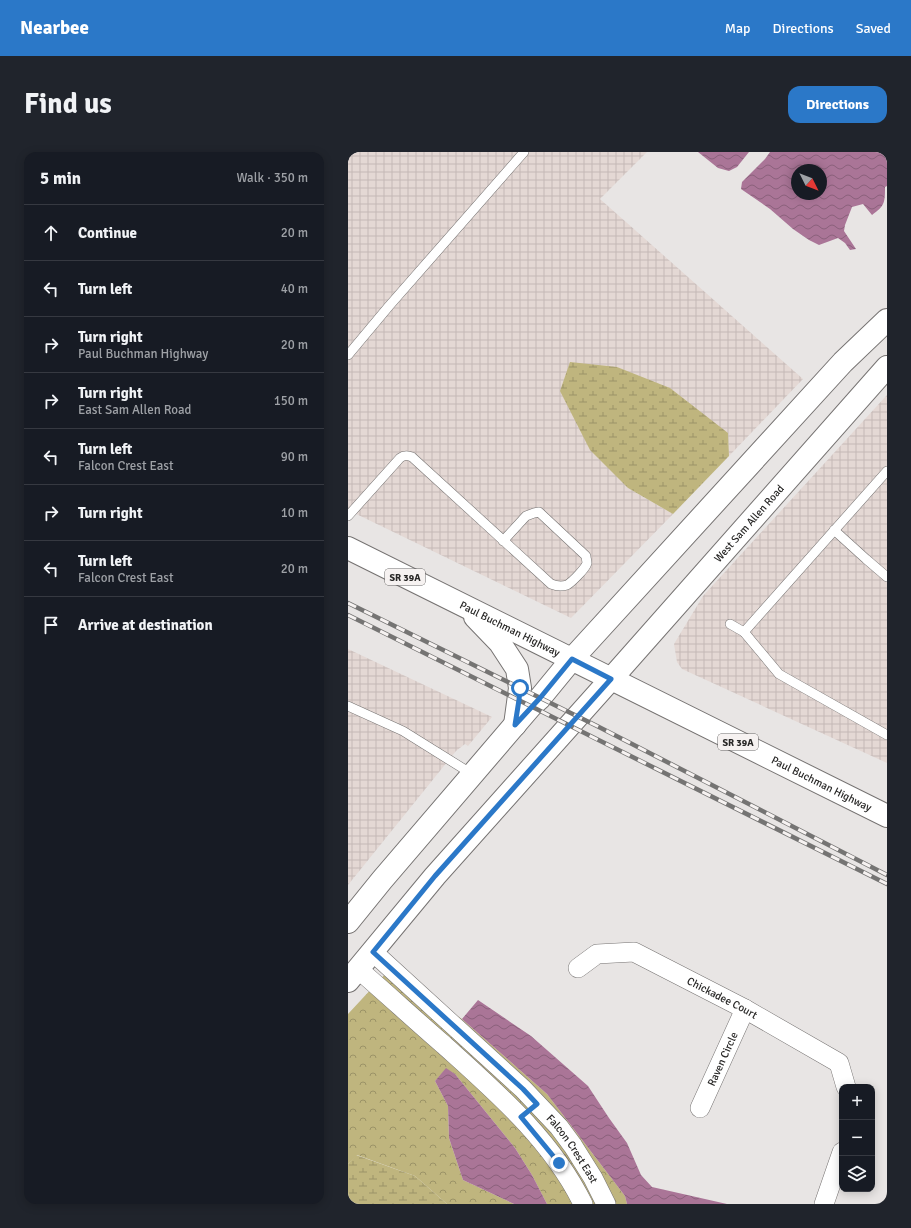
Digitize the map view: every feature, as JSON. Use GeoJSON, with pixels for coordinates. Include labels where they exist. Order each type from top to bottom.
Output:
{"type":"FeatureCollection","features":[{"type":"Feature","properties":{"kind":"main road"},"geometry":{"type":"LineString","coordinates":[[348,922],[472,774],[540,698],[572,659],[843,362],[887,320]]}},
{"type":"Feature","properties":{"kind":"main road","name":"West Sam Allen Road"},"geometry":{"type":"LineString","coordinates":[[353,975],[435,876],[887,368]]}},
{"type":"Feature","properties":{"kind":"main road","name":"Paul Buchman Highway"},"geometry":{"type":"LineString","coordinates":[[348,548],[887,816]]}},
{"type":"Feature","properties":{"kind":"main road"},"geometry":{"type":"LineString","coordinates":[[462,605],[500,643],[517,670],[520,688],[515,725]]}},
{"type":"Feature","properties":{"kind":"street","name":"Falcon Crest East"},"geometry":{"type":"LineString","coordinates":[[373,952],[523,1089],[559,1127],[593,1178],[606,1204]]}},
{"type":"Feature","properties":{"kind":"street","name":"Chickadee Court"},"geometry":{"type":"LineString","coordinates":[[578,968],[598,954],[634,952],[745,1009],[840,1063],[845,1084]]}},
{"type":"Feature","properties":{"kind":"street","name":"Falcon Crest East"},"geometry":{"type":"LineString","coordinates":[[353,975],[486,1082],[521,1117],[559,1163],[583,1204]]}},
{"type":"Feature","properties":{"kind":"street","name":"Raven Circle"},"geometry":{"type":"LineString","coordinates":[[700,1108],[745,1009]]}},
{"type":"Feature","properties":{"kind":"street"},"geometry":{"type":"LineString","coordinates":[[521,1117],[537,1104]]}},
{"type":"Feature","properties":{"kind":"street"},"geometry":{"type":"LineString","coordinates":[[824,1204],[841,1156]]}},
{"type":"Feature","properties":{"kind":"lane"},"geometry":{"type":"LineString","coordinates":[[348,356],[389,306],[524,152]]}},
{"type":"Feature","properties":{"kind":"lane"},"geometry":{"type":"LineString","coordinates":[[348,516],[400,458],[408,455],[412,457],[503,541],[550,584],[556,586],[568,584],[587,564],[586,556],[539,512],[526,516],[503,541]]}},
{"type":"Feature","properties":{"kind":"lane"},"geometry":{"type":"LineString","coordinates":[[744,632],[887,471]]}},
{"type":"Feature","properties":{"kind":"lane"},"geometry":{"type":"LineString","coordinates":[[834,530],[887,577]]}},
{"type":"Feature","properties":{"kind":"lane"},"geometry":{"type":"LineString","coordinates":[[730,624],[744,632],[779,674],[887,735]]}},
{"type":"Feature","properties":{"kind":"lane"},"geometry":{"type":"LineString","coordinates":[[348,706],[403,731],[472,774]]}},
{"type":"Feature","properties":{"kind":"shaded area"},"geometry":{"type":"Polygon","coordinates":[[[348,152],[647,152],[600,199],[803,379],[729,456],[728,433],[628,488],[673,514],[571,618],[348,510],[348,152]]]}},
{"type":"Feature","properties":{"kind":"shaded area"},"geometry":{"type":"Polygon","coordinates":[[[887,395],[887,763],[682,669],[677,662],[674,644],[703,596],[887,395]]]}},
{"type":"Feature","properties":{"kind":"shaded area"},"geometry":{"type":"Polygon","coordinates":[[[348,649],[492,717],[468,746],[465,744],[456,751],[348,885],[348,649]]]}},
{"type":"Feature","properties":{"kind":"green space"},"geometry":{"type":"Polygon","coordinates":[[[570,362],[617,367],[670,388],[728,433],[729,456],[673,514],[628,488],[590,450],[560,391],[570,362]]]}},
{"type":"Feature","properties":{"kind":"green space"},"geometry":{"type":"Polygon","coordinates":[[[387,972],[462,1019],[547,1094],[625,1196],[627,1204],[547,1204],[532,1175],[515,1148],[455,1074],[446,1069],[435,1081],[448,1106],[449,1138],[463,1180],[514,1204],[447,1204],[415,1176],[357,1155],[348,1164],[348,1014],[387,972]]]}},
{"type":"Feature","properties":{"kind":"green space"},"geometry":{"type":"Polygon","coordinates":[[[356,1155],[415,1176],[447,1204],[348,1204],[348,1164],[356,1155]]]}},
{"type":"Feature","properties":{"kind":"water"},"geometry":{"type":"Polygon","coordinates":[[[698,152],[749,152],[737,167],[729,171],[718,168],[698,152]]]}},
{"type":"Feature","properties":{"kind":"water"},"geometry":{"type":"Polygon","coordinates":[[[770,152],[883,152],[887,156],[887,186],[885,187],[885,196],[882,206],[872,215],[863,204],[852,207],[845,225],[844,231],[856,249],[850,250],[845,243],[838,238],[819,245],[809,240],[793,229],[770,209],[741,189],[742,182],[770,152]]]}},
{"type":"Feature","properties":{"kind":"water"},"geometry":{"type":"Polygon","coordinates":[[[478,1000],[531,1036],[588,1086],[627,1143],[641,1175],[652,1187],[727,1204],[627,1204],[625,1196],[547,1094],[462,1019],[478,1000]]]}},
{"type":"Feature","properties":{"kind":"water"},"geometry":{"type":"Polygon","coordinates":[[[446,1068],[455,1074],[515,1148],[532,1175],[547,1204],[514,1204],[463,1180],[449,1138],[448,1106],[435,1081],[446,1068]]]}},
{"type":"Feature","properties":{"kind":"railway"},"geometry":{"type":"LineString","coordinates":[[348,603],[597,726],[887,875]]}},
{"type":"Feature","properties":{"kind":"railway"},"geometry":{"type":"LineString","coordinates":[[348,615],[887,884]]}},
{"type":"Feature","properties":{"kind":"route"},"geometry":{"type":"LineString","coordinates":[[520,688],[515,725],[540,698],[572,659],[611,679],[435,876],[373,952],[523,1089],[537,1104],[521,1117],[559,1163]]}}]}
